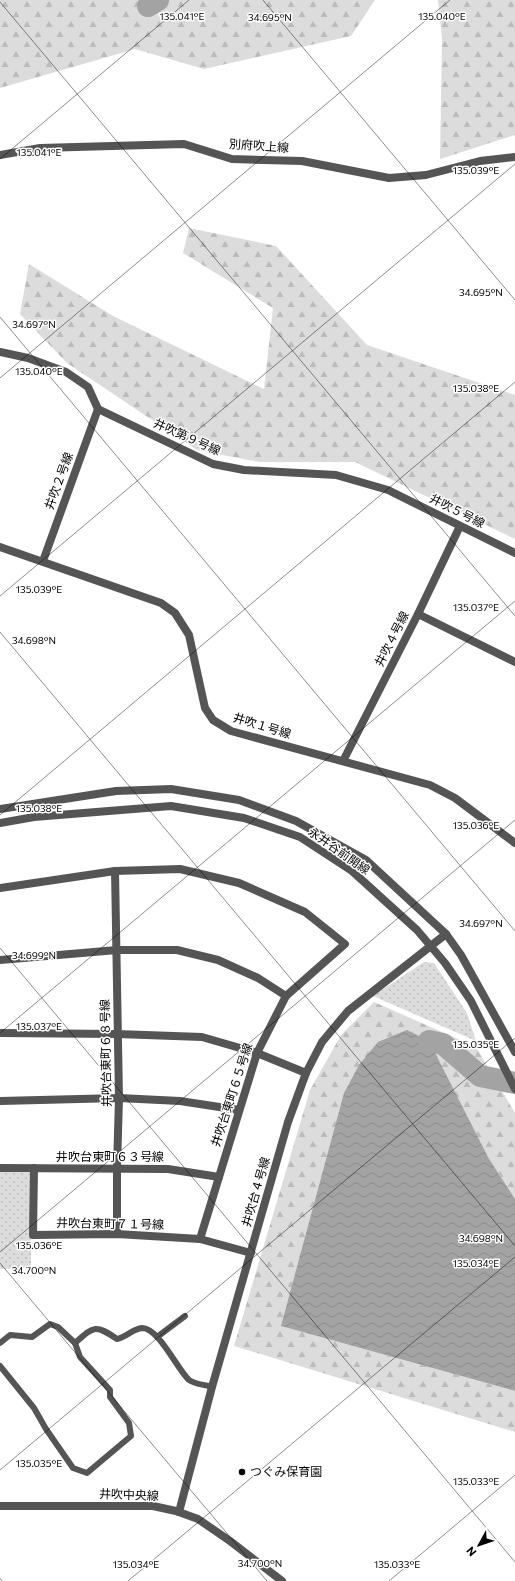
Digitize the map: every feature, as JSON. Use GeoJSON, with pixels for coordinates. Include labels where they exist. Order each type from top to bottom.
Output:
{"type":"FeatureCollection","features":[{"type":"Feature","properties":{"kind":"street","name":"別府吹上線"},"geometry":{"type":"LineString","coordinates":[[0,155],[40,148],[184,144],[232,159],[302,161],[389,178],[426,176],[480,161],[515,157]]}},
{"type":"Feature","properties":{"kind":"street"},"geometry":{"type":"LineString","coordinates":[[0,352],[28,358],[66,372],[88,388],[98,409]]}},
{"type":"Feature","properties":{"kind":"street","name":"井吹第９号線"},"geometry":{"type":"LineString","coordinates":[[98,409],[213,464],[244,470],[336,475],[388,490]]}},
{"type":"Feature","properties":{"kind":"street","name":"井吹２号線"},"geometry":{"type":"LineString","coordinates":[[43,561],[98,409]]}},
{"type":"Feature","properties":{"kind":"street","name":"井吹５号線"},"geometry":{"type":"LineString","coordinates":[[388,490],[515,553]]}},
{"type":"Feature","properties":{"kind":"street","name":"井吹４号線"},"geometry":{"type":"LineString","coordinates":[[343,761],[418,614],[460,526]]}},
{"type":"Feature","properties":{"kind":"street","name":"井吹１号線"},"geometry":{"type":"LineString","coordinates":[[0,546],[161,603],[175,613],[189,635],[204,708],[213,720],[231,731],[430,785],[455,798],[515,843]]}},
{"type":"Feature","properties":{"kind":"street"},"geometry":{"type":"LineString","coordinates":[[418,614],[515,662]]}},
{"type":"Feature","properties":{"kind":"street","name":"永井谷前開線"},"geometry":{"type":"LineString","coordinates":[[0,809],[116,791],[171,789],[240,800],[296,821],[366,860],[446,934],[461,955],[515,1052]]}},
{"type":"Feature","properties":{"kind":"street","name":"永井谷前開線"},"geometry":{"type":"LineString","coordinates":[[0,823],[34,818],[171,806],[244,818],[300,837],[352,871],[417,930],[445,963],[471,1001],[515,1089]]}},
{"type":"Feature","properties":{"kind":"street","name":"井吹台東町６５号線"},"geometry":{"type":"LineString","coordinates":[[0,888],[115,871],[180,869],[239,883],[305,912],[345,944],[286,996],[256,1053],[200,1239]]}},
{"type":"Feature","properties":{"kind":"street","name":"井吹台東町６８号線"},"geometry":{"type":"LineString","coordinates":[[115,871],[119,1098],[117,1234]]}},
{"type":"Feature","properties":{"kind":"street","name":"井吹台４号線"},"geometry":{"type":"LineString","coordinates":[[179,1512],[212,1387],[288,1122],[306,1073],[322,1042],[348,1011],[446,934]]}},
{"type":"Feature","properties":{"kind":"street"},"geometry":{"type":"LineString","coordinates":[[0,960],[117,950],[177,950],[218,960],[258,978],[286,996]]}},
{"type":"Feature","properties":{"kind":"street"},"geometry":{"type":"LineString","coordinates":[[0,1033],[117,1034],[202,1037],[256,1053],[306,1073]]}},
{"type":"Feature","properties":{"kind":"street"},"geometry":{"type":"LineString","coordinates":[[0,1101],[119,1098],[180,1101],[239,1110]]}},
{"type":"Feature","properties":{"kind":"street","name":"井吹台東町６３号線"},"geometry":{"type":"LineString","coordinates":[[0,1168],[168,1169],[218,1177]]}},
{"type":"Feature","properties":{"kind":"street","name":"井吹台東町７１号線"},"geometry":{"type":"LineString","coordinates":[[34,1168],[33,1234],[117,1234],[200,1239],[251,1253]]}},
{"type":"Feature","properties":{"kind":"street","name":"井吹中央線"},"geometry":{"type":"LineString","coordinates":[[0,1506],[153,1506],[179,1512],[198,1519],[282,1581]]}},
{"type":"Feature","properties":{"kind":"lane"},"geometry":{"type":"LineString","coordinates":[[157,1337],[185,1316]]}},
{"type":"Feature","properties":{"kind":"lane"},"geometry":{"type":"LineString","coordinates":[[0,1342],[10,1335],[32,1337],[50,1324],[58,1326],[75,1343],[80,1358],[110,1390],[110,1397],[129,1423],[131,1436],[87,1473],[73,1468],[46,1429],[34,1408],[0,1366]]}},
{"type":"Feature","properties":{"kind":"lane"},"geometry":{"type":"LineString","coordinates":[[75,1343],[90,1329],[100,1329],[117,1339],[124,1337],[137,1329],[144,1328],[157,1337],[189,1381],[212,1387]]}},
{"type":"Feature","properties":{"kind":"green space"},"geometry":{"type":"Polygon","coordinates":[[[0,0],[375,0],[351,36],[204,69],[135,49],[0,88],[0,0]]]}},
{"type":"Feature","properties":{"kind":"green space"},"geometry":{"type":"Polygon","coordinates":[[[438,0],[515,0],[515,135],[440,159],[442,39],[438,0]]]}},
{"type":"Feature","properties":{"kind":"green space"},"geometry":{"type":"Polygon","coordinates":[[[189,228],[276,246],[367,345],[515,395],[515,539],[355,462],[259,462],[197,450],[67,363],[20,314],[29,264],[113,316],[264,389],[273,308],[183,253],[189,228]]]}},
{"type":"Feature","properties":{"kind":"green space"},"geometry":{"type":"Polygon","coordinates":[[[424,962],[434,963],[467,1013],[476,1041],[373,996],[424,962]]]}},
{"type":"Feature","properties":{"kind":"green space"},"geometry":{"type":"Polygon","coordinates":[[[374,1002],[476,1047],[515,1113],[515,1199],[488,1157],[281,1326],[515,1391],[515,1432],[234,1346],[310,1090],[341,1035],[374,1002]]]}},
{"type":"Feature","properties":{"kind":"green space"},"geometry":{"type":"Polygon","coordinates":[[[0,1172],[31,1173],[31,1268],[0,1269],[0,1172]]]}},
{"type":"Feature","properties":{"kind":"water"},"geometry":{"type":"Polygon","coordinates":[[[407,1030],[429,1041],[488,1157],[515,1199],[515,1391],[281,1326],[344,1093],[359,1065],[378,1042],[407,1030]]]}},
{"type":"Feature","properties":{"kind":"waterway"},"geometry":{"type":"LineString","coordinates":[[148,6],[158,0]]}},
{"type":"Feature","properties":{"kind":"waterway"},"geometry":{"type":"LineString","coordinates":[[429,1041],[443,1044],[480,1076],[515,1083]]}},
{"type":"Feature","properties":{"kind":"place","name":"つぐみ保育園"},"geometry":{"type":"Point","coordinates":[242,1472]}}]}
